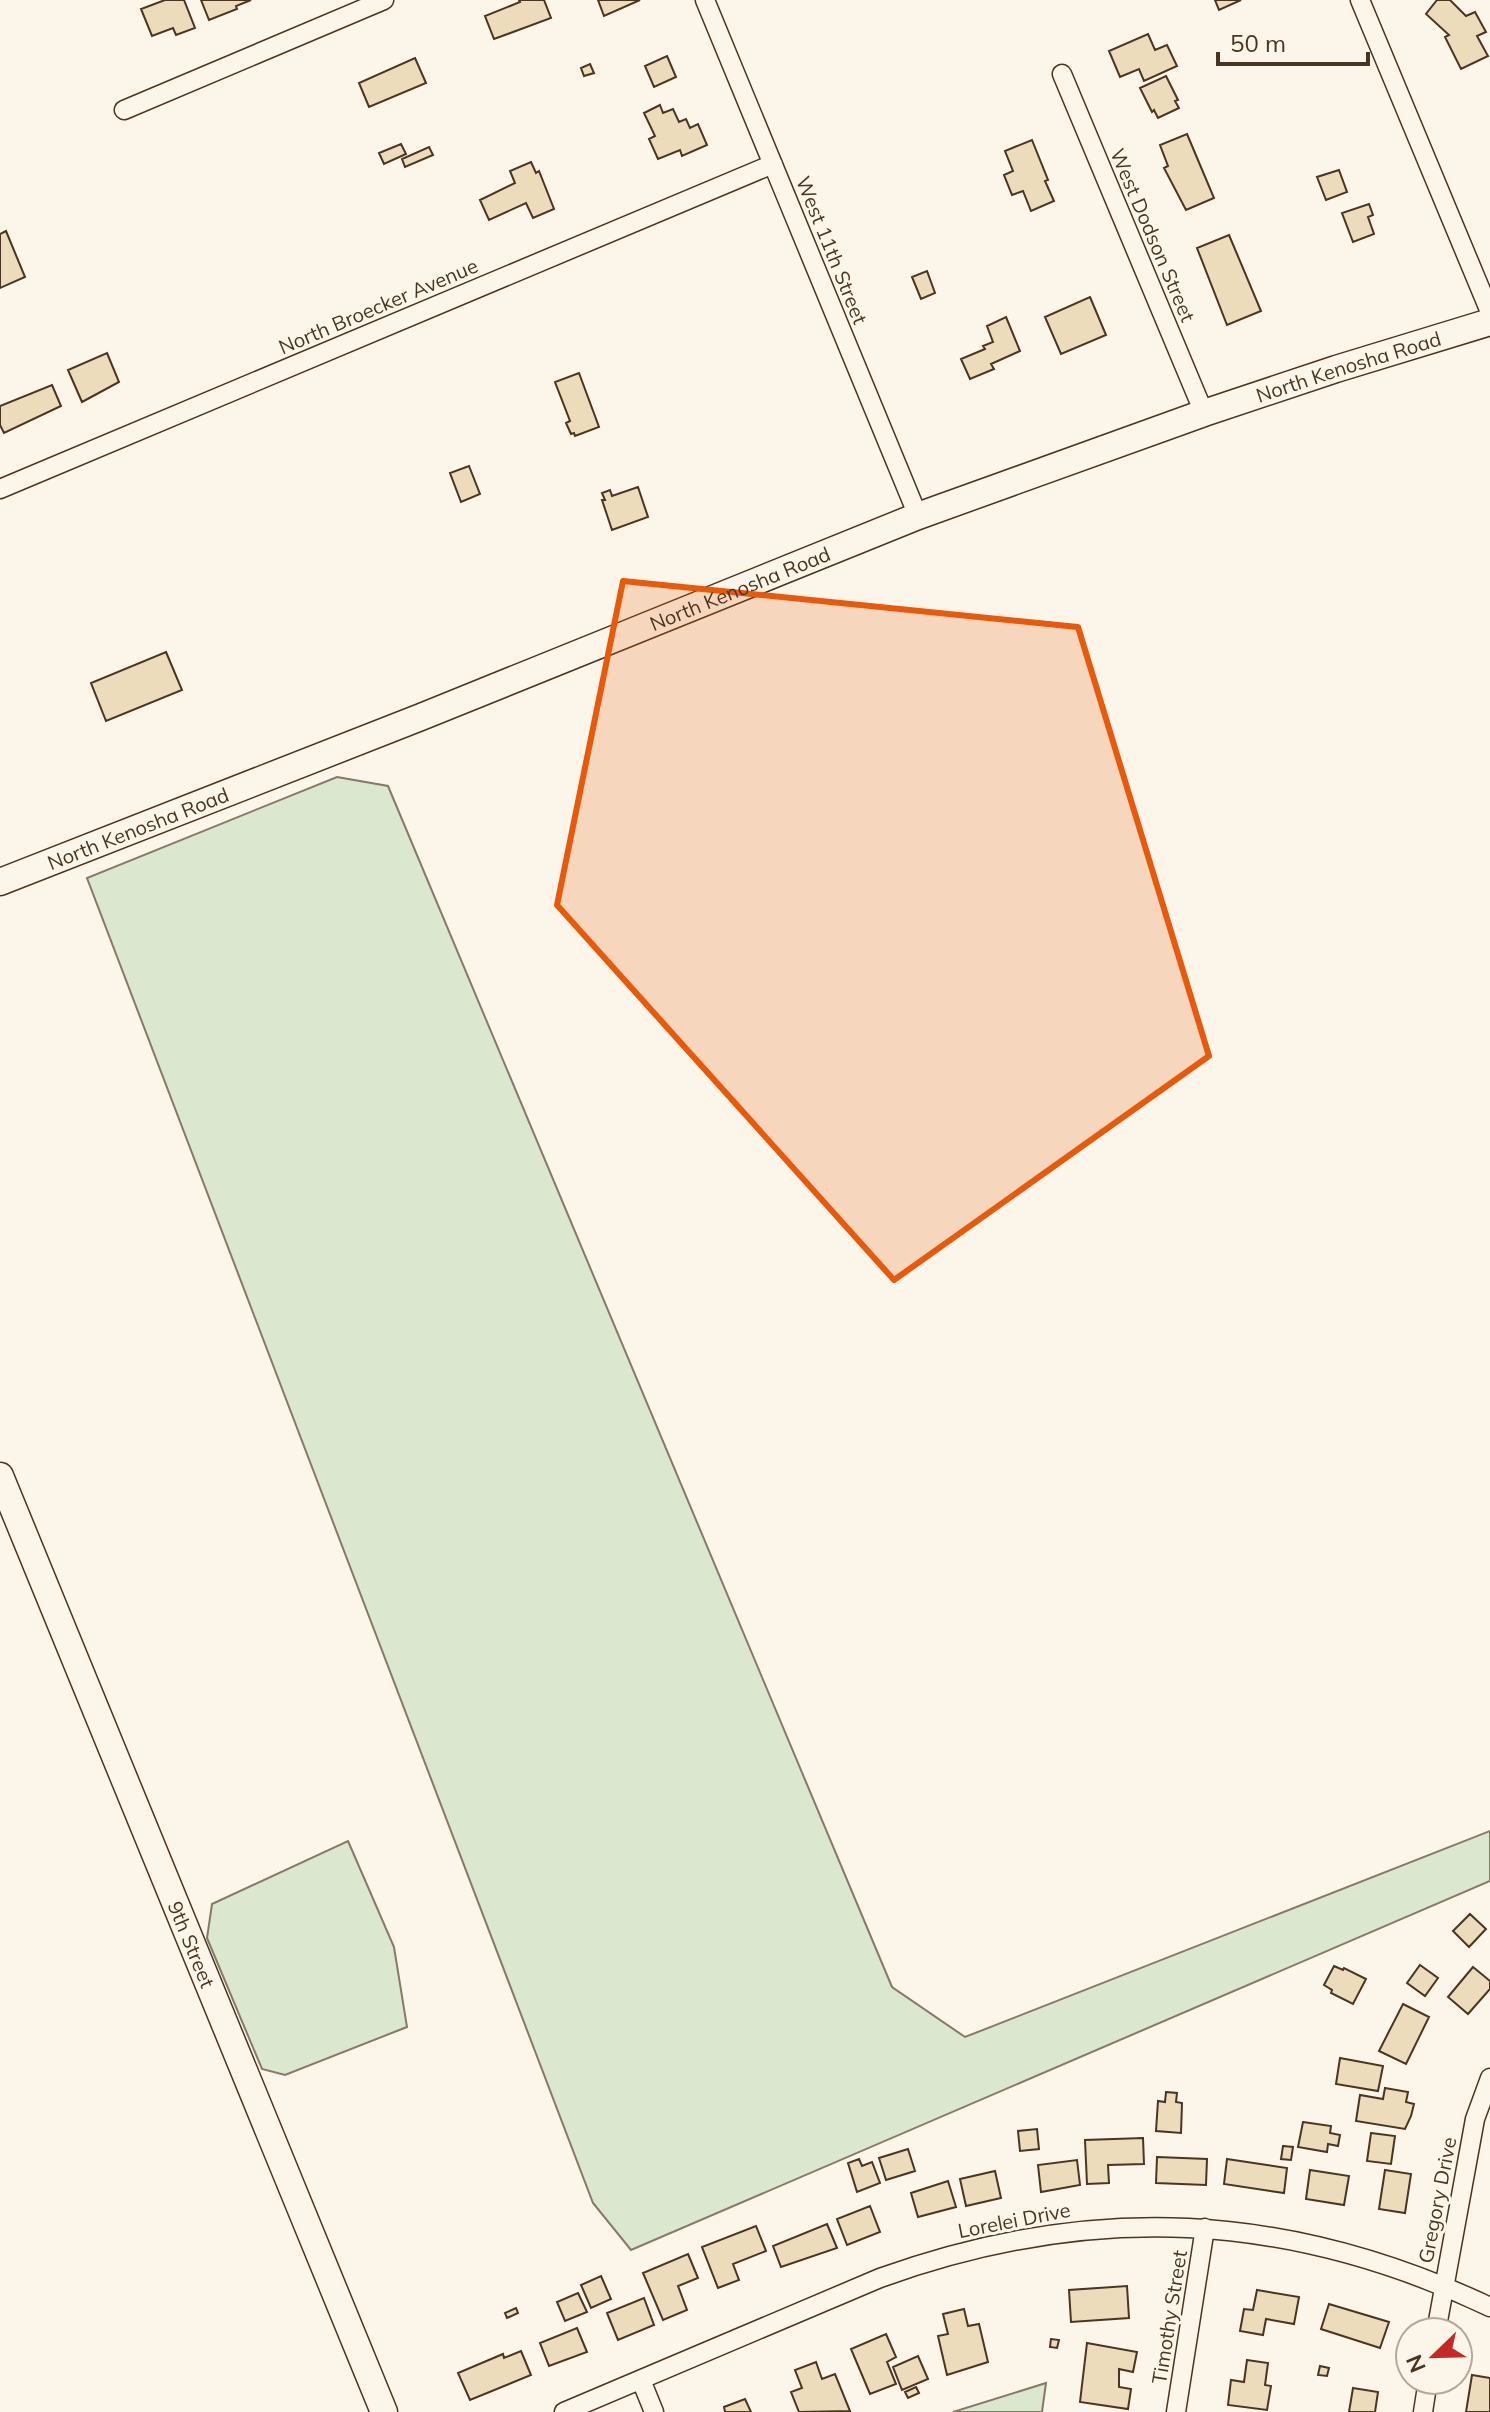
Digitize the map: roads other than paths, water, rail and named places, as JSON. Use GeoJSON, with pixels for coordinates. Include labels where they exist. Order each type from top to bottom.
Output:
{"type":"FeatureCollection","features":[{"type":"Feature","properties":{"kind":"street"},"geometry":{"type":"LineString","coordinates":[[124,110],[384,0]]}},
{"type":"Feature","properties":{"kind":"street","name":"West 11th Street"},"geometry":{"type":"LineString","coordinates":[[705,0],[918,516]]}},
{"type":"Feature","properties":{"kind":"street"},"geometry":{"type":"LineString","coordinates":[[1360,0],[1490,312]]}},
{"type":"Feature","properties":{"kind":"street","name":"West Dodson Street"},"geometry":{"type":"LineString","coordinates":[[1062,74],[1204,413]]}},
{"type":"Feature","properties":{"kind":"street","name":"North Broecker Avenue"},"geometry":{"type":"LineString","coordinates":[[0,489],[773,164]]}},
{"type":"Feature","properties":{"kind":"street","name":"North Kenosha Road"},"geometry":{"type":"LineString","coordinates":[[0,882],[421,717],[918,516],[1204,413],[1490,322]]}},
{"type":"Feature","properties":{"kind":"street","name":"9th Street"},"geometry":{"type":"LineString","coordinates":[[0,1476],[384,2412]]}},
{"type":"Feature","properties":{"kind":"street","name":"Gregory Drive"},"geometry":{"type":"LineString","coordinates":[[1438,2316],[1475,2119],[1490,2078]]}},
{"type":"Feature","properties":{"kind":"street","name":"Lorelei Drive"},"geometry":{"type":"LineString","coordinates":[[564,2412],[880,2278],[964,2250],[1073,2230],[1141,2226],[1205,2228],[1296,2240],[1342,2251],[1443,2285],[1490,2307]]}},
{"type":"Feature","properties":{"kind":"street","name":"Timothy Street"},"geometry":{"type":"LineString","coordinates":[[1176,2412],[1205,2228]]}},
{"type":"Feature","properties":{"kind":"street"},"geometry":{"type":"LineString","coordinates":[[641,2380],[654,2412]]}}]}
